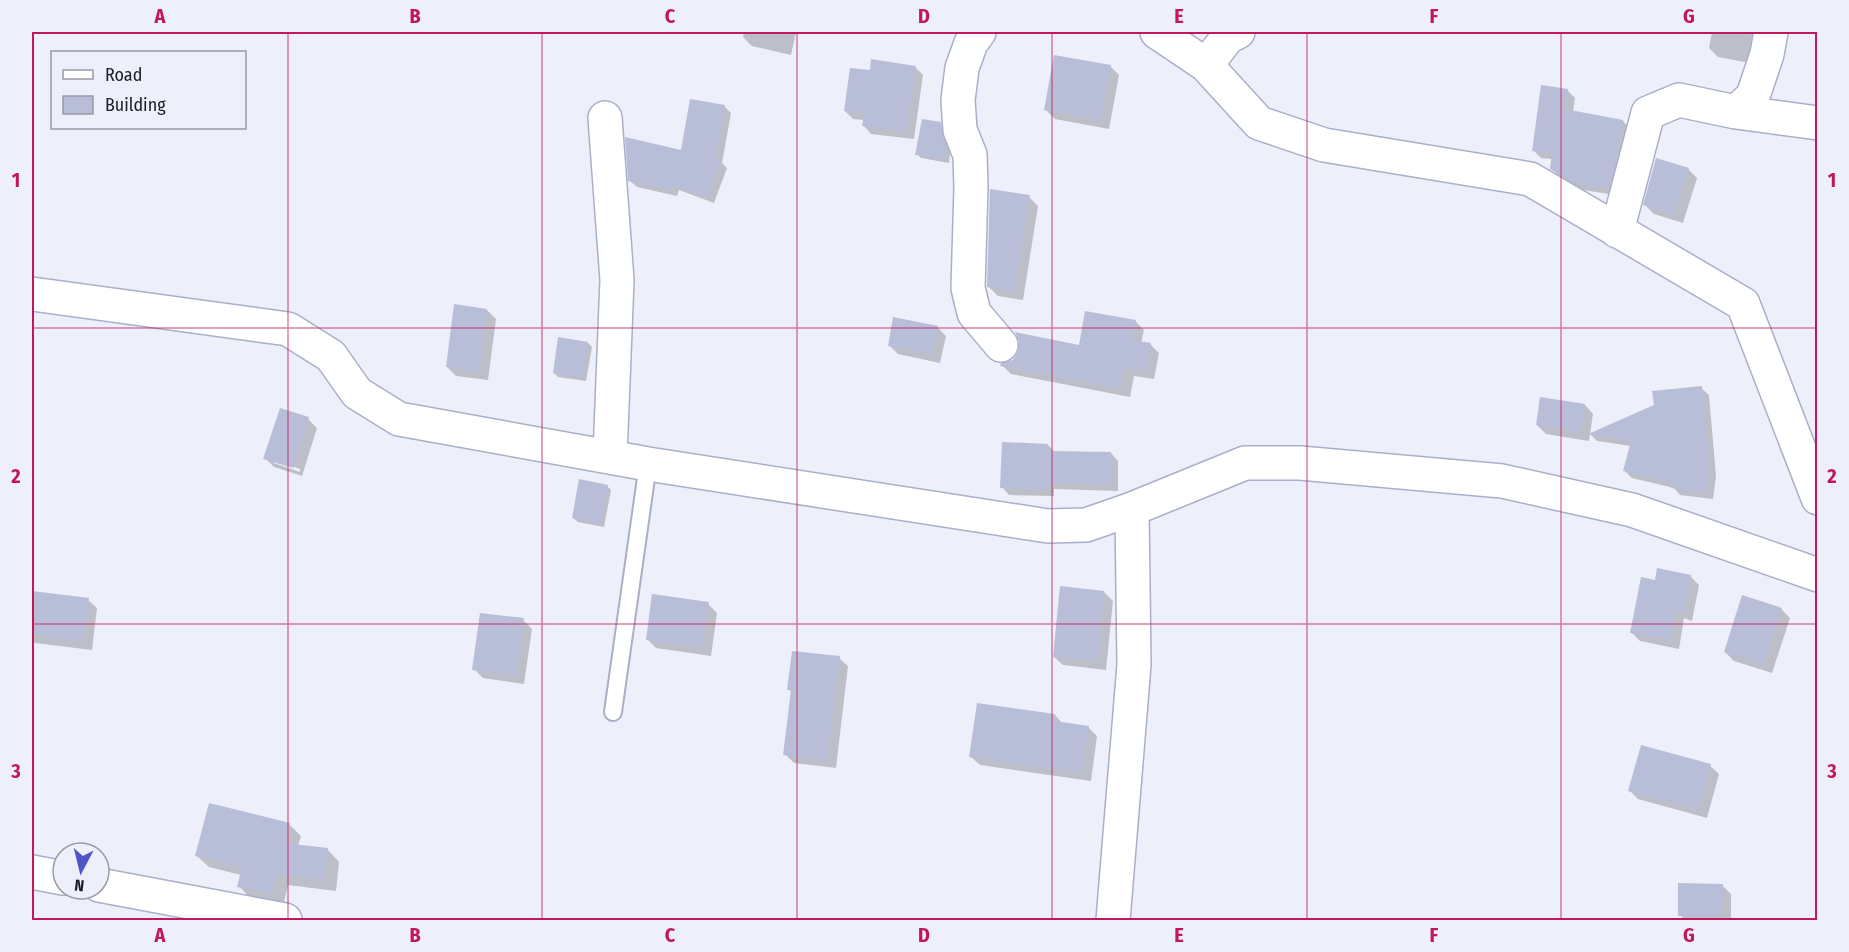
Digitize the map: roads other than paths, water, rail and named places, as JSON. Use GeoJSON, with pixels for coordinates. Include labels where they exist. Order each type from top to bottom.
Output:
{"type":"FeatureCollection","features":[{"type":"Feature","properties":{"kind":"street"},"geometry":{"type":"LineString","coordinates":[[979,32],[971,43],[962,68],[958,100],[960,130],[970,155],[968,288],[974,314],[1001,345]]}},
{"type":"Feature","properties":{"kind":"street"},"geometry":{"type":"LineString","coordinates":[[1157,32],[1206,65],[1259,123],[1324,145],[1530,179],[1743,304],[1818,498]]}},
{"type":"Feature","properties":{"kind":"street"},"geometry":{"type":"LineString","coordinates":[[1206,65],[1228,37],[1238,32]]}},
{"type":"Feature","properties":{"kind":"street"},"geometry":{"type":"LineString","coordinates":[[1736,112],[1753,96],[1767,54],[1771,32]]}},
{"type":"Feature","properties":{"kind":"street"},"geometry":{"type":"LineString","coordinates":[[1617,231],[1648,113],[1679,100],[1736,112],[1818,123]]}},
{"type":"Feature","properties":{"kind":"street"},"geometry":{"type":"LineString","coordinates":[[605,118],[617,280],[610,456]]}},
{"type":"Feature","properties":{"kind":"street"},"geometry":{"type":"LineString","coordinates":[[32,294],[288,329],[331,356],[357,393],[399,419],[648,464],[1048,526],[1086,525],[1132,509],[1245,463],[1300,463],[1502,481],[1632,510],[1818,575]]}},
{"type":"Feature","properties":{"kind":"street"},"geometry":{"type":"LineString","coordinates":[[1113,921],[1134,665],[1132,509]]}},
{"type":"Feature","properties":{"kind":"street"},"geometry":{"type":"LineString","coordinates":[[32,872],[51,876]]}},
{"type":"Feature","properties":{"kind":"street"},"geometry":{"type":"LineString","coordinates":[[111,887],[285,921]]}},
{"type":"Feature","properties":{"kind":"lane"},"geometry":{"type":"LineString","coordinates":[[613,712],[648,464]]}}]}
